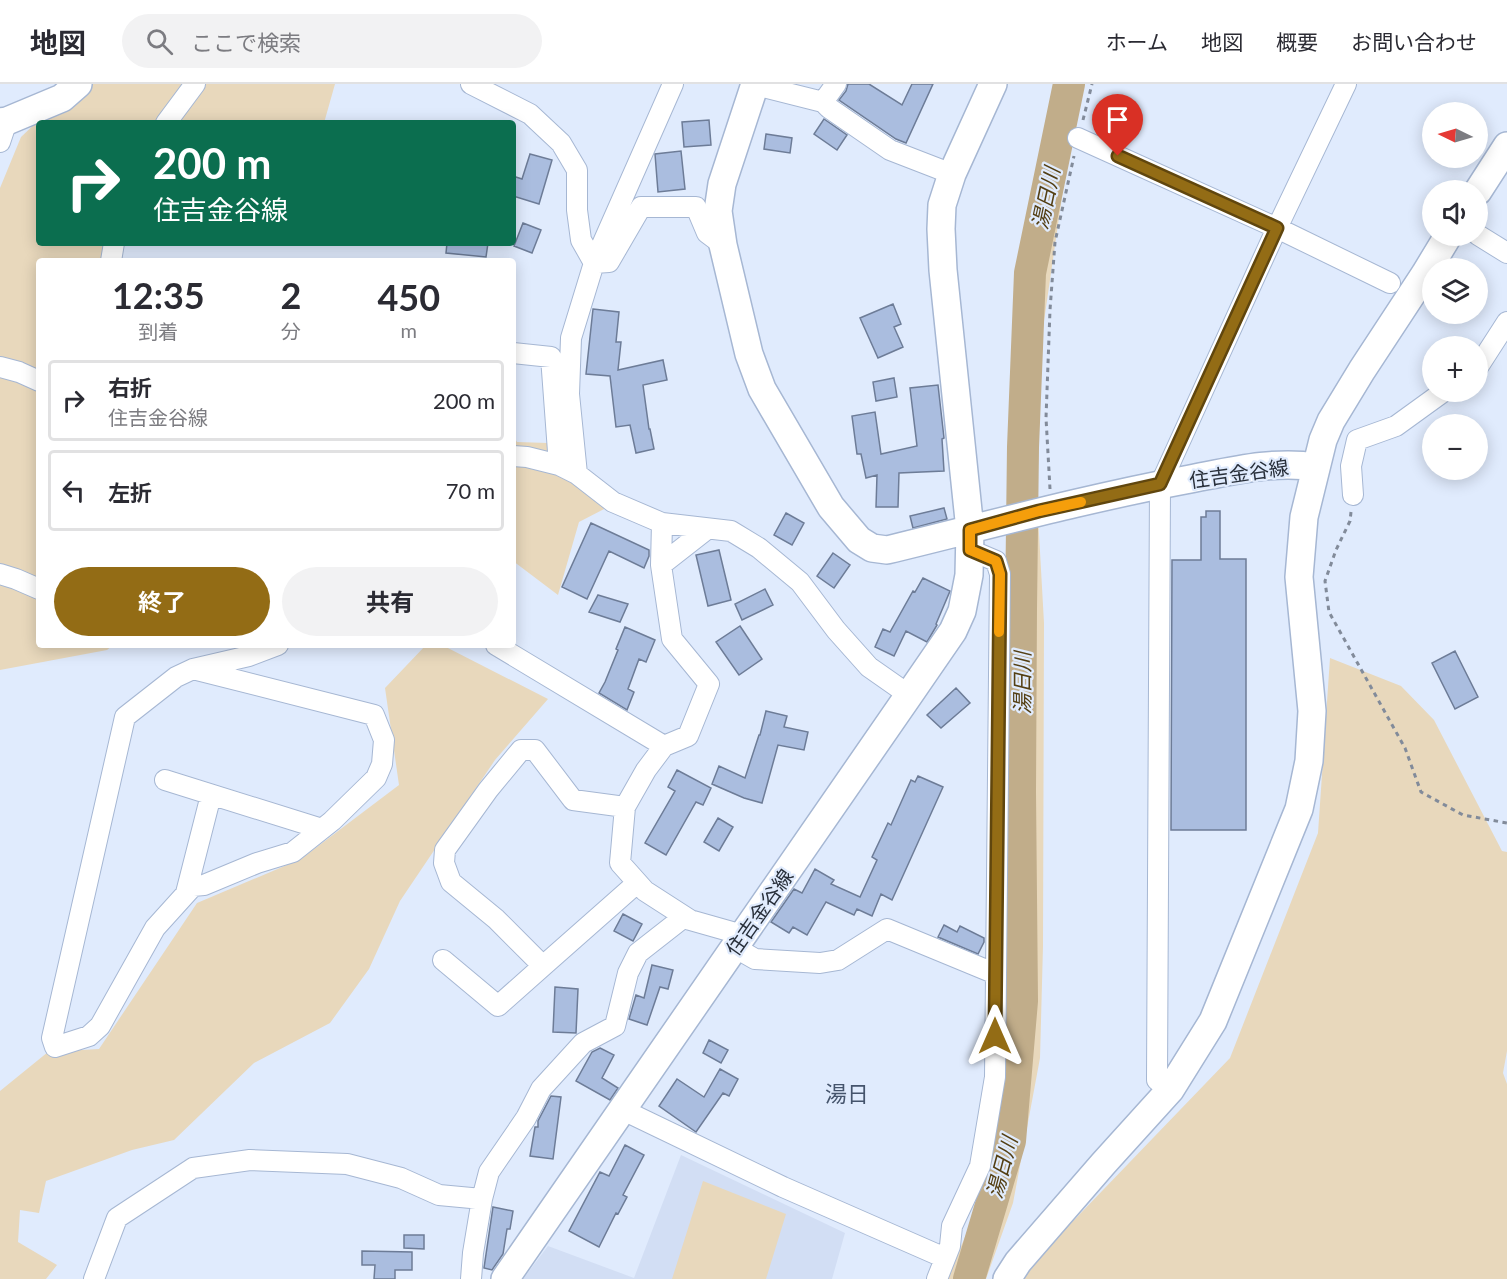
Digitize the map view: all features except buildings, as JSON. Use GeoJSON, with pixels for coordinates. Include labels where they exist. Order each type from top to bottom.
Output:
{"type":"FeatureCollection","features":[{"type":"Feature","properties":{"kind":"main road"},"geometry":{"type":"LineString","coordinates":[[2,128],[62,98],[78,84]]}},
{"type":"Feature","properties":{"kind":"main road"},"geometry":{"type":"LineString","coordinates":[[755,84],[722,184],[718,211],[723,245],[749,354],[762,389],[831,507],[859,540],[872,548],[887,550],[970,540]]}},
{"type":"Feature","properties":{"kind":"main road","name":"住吉金谷線"},"geometry":{"type":"LineString","coordinates":[[505,1279],[953,631],[962,611],[969,575],[970,540],[943,270],[942,205],[952,174],[993,84]]}},
{"type":"Feature","properties":{"kind":"main road"},"geometry":{"type":"LineString","coordinates":[[1485,180],[1507,146]]}},
{"type":"Feature","properties":{"kind":"main road","name":"住吉金谷線"},"geometry":{"type":"LineString","coordinates":[[970,540],[1008,519],[1160,484],[1254,467],[1293,464],[1316,467],[1331,421],[1442,246]]}},
{"type":"Feature","properties":{"kind":"main road"},"geometry":{"type":"LineString","coordinates":[[1007,1279],[1017,1262],[1170,1090],[1213,1021],[1299,809],[1309,761],[1312,711],[1299,577],[1304,517],[1316,467]]}},
{"type":"Feature","properties":{"kind":"street"},"geometry":{"type":"LineString","coordinates":[[168,120],[195,84]]}},
{"type":"Feature","properties":{"kind":"street"},"geometry":{"type":"LineString","coordinates":[[471,84],[530,114],[561,143],[577,170],[577,210],[581,240],[594,263]]}},
{"type":"Feature","properties":{"kind":"street"},"geometry":{"type":"LineString","coordinates":[[577,474],[569,394],[571,338],[594,263],[673,84]]}},
{"type":"Feature","properties":{"kind":"street"},"geometry":{"type":"LineString","coordinates":[[755,84],[823,102],[890,150],[952,174]]}},
{"type":"Feature","properties":{"kind":"street"},"geometry":{"type":"LineString","coordinates":[[823,102],[836,84]]}},
{"type":"Feature","properties":{"kind":"street"},"geometry":{"type":"LineString","coordinates":[[1170,1090],[1157,1080],[1160,484],[1277,228],[1346,84]]}},
{"type":"Feature","properties":{"kind":"street"},"geometry":{"type":"LineString","coordinates":[[1078,138],[1277,228],[1390,283]]}},
{"type":"Feature","properties":{"kind":"street"},"geometry":{"type":"LineString","coordinates":[[594,263],[609,262],[641,207],[696,207],[707,232],[723,245]]}},
{"type":"Feature","properties":{"kind":"street"},"geometry":{"type":"LineString","coordinates":[[1488,241],[1507,253]]}},
{"type":"Feature","properties":{"kind":"street"},"geometry":{"type":"LineString","coordinates":[[1488,351],[1507,322]]}},
{"type":"Feature","properties":{"kind":"street"},"geometry":{"type":"LineString","coordinates":[[516,353],[551,357],[559,465]]}},
{"type":"Feature","properties":{"kind":"street"},"geometry":{"type":"LineString","coordinates":[[0,367],[36,380]]}},
{"type":"Feature","properties":{"kind":"street"},"geometry":{"type":"LineString","coordinates":[[1353,495],[1350,466],[1358,440],[1396,426],[1429,402]]}},
{"type":"Feature","properties":{"kind":"street"},"geometry":{"type":"LineString","coordinates":[[516,456],[559,465],[577,474],[613,502],[662,523],[731,531],[759,548],[800,582],[836,630],[869,667],[909,695]]}},
{"type":"Feature","properties":{"kind":"street"},"geometry":{"type":"LineString","coordinates":[[662,523],[661,566],[672,639],[709,684],[688,736],[664,746],[646,770],[625,807],[620,863],[645,891],[690,920],[739,941],[755,959],[820,963],[838,960],[887,929],[996,974]]}},
{"type":"Feature","properties":{"kind":"street"},"geometry":{"type":"LineString","coordinates":[[661,566],[707,529]]}},
{"type":"Feature","properties":{"kind":"street"},"geometry":{"type":"LineString","coordinates":[[937,1279],[950,1246],[952,1226],[980,1166],[995,1077],[1000,574],[996,561],[970,540]]}},
{"type":"Feature","properties":{"kind":"street"},"geometry":{"type":"LineString","coordinates":[[0,574],[36,588]]}},
{"type":"Feature","properties":{"kind":"street"},"geometry":{"type":"LineString","coordinates":[[232,648],[249,656]]}},
{"type":"Feature","properties":{"kind":"street"},"geometry":{"type":"LineString","coordinates":[[193,669],[374,715],[384,740],[382,764],[376,778],[332,821],[293,852],[257,863],[204,885],[193,886],[155,928],[100,1026],[89,1036],[55,1047],[52,1038],[125,717],[176,677],[193,669],[249,656],[270,648]]}},
{"type":"Feature","properties":{"kind":"street"},"geometry":{"type":"LineString","coordinates":[[501,648],[664,746]]}},
{"type":"Feature","properties":{"kind":"street"},"geometry":{"type":"LineString","coordinates":[[543,966],[496,919],[451,882],[444,863],[445,850],[488,790],[521,750],[535,750],[573,800],[625,807]]}},
{"type":"Feature","properties":{"kind":"street"},"geometry":{"type":"LineString","coordinates":[[165,780],[322,829]]}},
{"type":"Feature","properties":{"kind":"street"},"geometry":{"type":"LineString","coordinates":[[186,893],[211,795]]}},
{"type":"Feature","properties":{"kind":"street"},"geometry":{"type":"LineString","coordinates":[[443,960],[498,1006],[638,883]]}},
{"type":"Feature","properties":{"kind":"street"},"geometry":{"type":"LineString","coordinates":[[471,1279],[472,1253],[489,1172],[526,1118],[541,1089],[582,1043],[615,1026],[628,973],[638,954],[684,916]]}},
{"type":"Feature","properties":{"kind":"street"},"geometry":{"type":"LineString","coordinates":[[622,1110],[783,1187],[945,1258]]}},
{"type":"Feature","properties":{"kind":"street"},"geometry":{"type":"LineString","coordinates":[[94,1279],[117,1218],[193,1168],[250,1161],[347,1164],[401,1179],[439,1195],[482,1199]]}},
{"type":"Feature","properties":{"kind":"path"},"geometry":{"type":"LineString","coordinates":[[1046,510],[1048,471],[1046,418],[1055,242],[1092,84]]}},
{"type":"Feature","properties":{"kind":"path"},"geometry":{"type":"LineString","coordinates":[[1353,495],[1350,521],[1325,581],[1329,612],[1405,748],[1420,792],[1463,815],[1507,823]]}},
{"type":"Feature","properties":{"kind":"shaded area"},"geometry":{"type":"Polygon","coordinates":[[[77,84],[335,84],[325,120],[39,120],[77,84]]]}},
{"type":"Feature","properties":{"kind":"shaded area"},"geometry":{"type":"Polygon","coordinates":[[[1058,84],[1083,84],[1063,190],[1042,335],[1037,498],[1044,623],[1043,946],[1040,1058],[1013,1203],[986,1279],[947,1279],[974,1216],[1001,1117],[1000,869],[1007,713],[1009,562],[1015,479],[1012,401],[1017,279],[1058,84]]]}},
{"type":"Feature","properties":{"kind":"shaded area"},"geometry":{"type":"Polygon","coordinates":[[[36,123],[36,246],[112,246],[109,258],[36,258],[36,648],[109,648],[0,670],[0,188],[21,137],[36,123]]]}},
{"type":"Feature","properties":{"kind":"shaded area"},"geometry":{"type":"Polygon","coordinates":[[[516,440],[548,443],[608,507],[579,522],[558,595],[516,563],[516,440]]]}},
{"type":"Feature","properties":{"kind":"shaded area"},"geometry":{"type":"Polygon","coordinates":[[[423,648],[448,648],[548,699],[495,760],[400,901],[369,969],[330,1023],[254,1063],[174,1140],[132,1150],[46,1181],[39,1213],[20,1210],[18,1242],[57,1265],[46,1279],[0,1279],[0,1091],[48,1052],[99,1049],[197,903],[301,859],[399,785],[385,688],[423,648]]]}},
{"type":"Feature","properties":{"kind":"shaded area"},"geometry":{"type":"Polygon","coordinates":[[[1330,658],[1401,686],[1434,720],[1502,851],[1507,852],[1507,1051],[1503,1073],[1507,1084],[1507,1279],[1015,1279],[1230,1058],[1318,833],[1330,658]]]}},
{"type":"Feature","properties":{"kind":"shaded area"},"geometry":{"type":"Polygon","coordinates":[[[681,1155],[845,1233],[832,1279],[523,1279],[548,1246],[634,1278],[681,1155]]]}},
{"type":"Feature","properties":{"kind":"shaded area"},"geometry":{"type":"Polygon","coordinates":[[[703,1181],[786,1214],[766,1279],[672,1279],[703,1181]]]}},
{"type":"Feature","properties":{"kind":"waterway","name":"湯日川"},"geometry":{"type":"LineString","coordinates":[[969,1279],[1010,1141],[1022,1001],[1021,609],[1023,447],[1030,273],[1069,84]]}},
{"type":"Feature","properties":{"kind":"slow traffic"},"geometry":{"type":"LineString","coordinates":[[999,632],[1000,574],[996,561],[970,550],[970,530],[1081,502]]}},
{"type":"Feature","properties":{"kind":"district","name":"湯日"},"geometry":{"type":"Point","coordinates":[847,1093]}},
{"type":"Feature","properties":{"kind":"route"},"geometry":{"type":"LineString","coordinates":[[995,1036],[1000,574],[996,561],[970,550],[970,530],[1039,511],[1160,484],[1277,228],[1118,156]]}}]}
